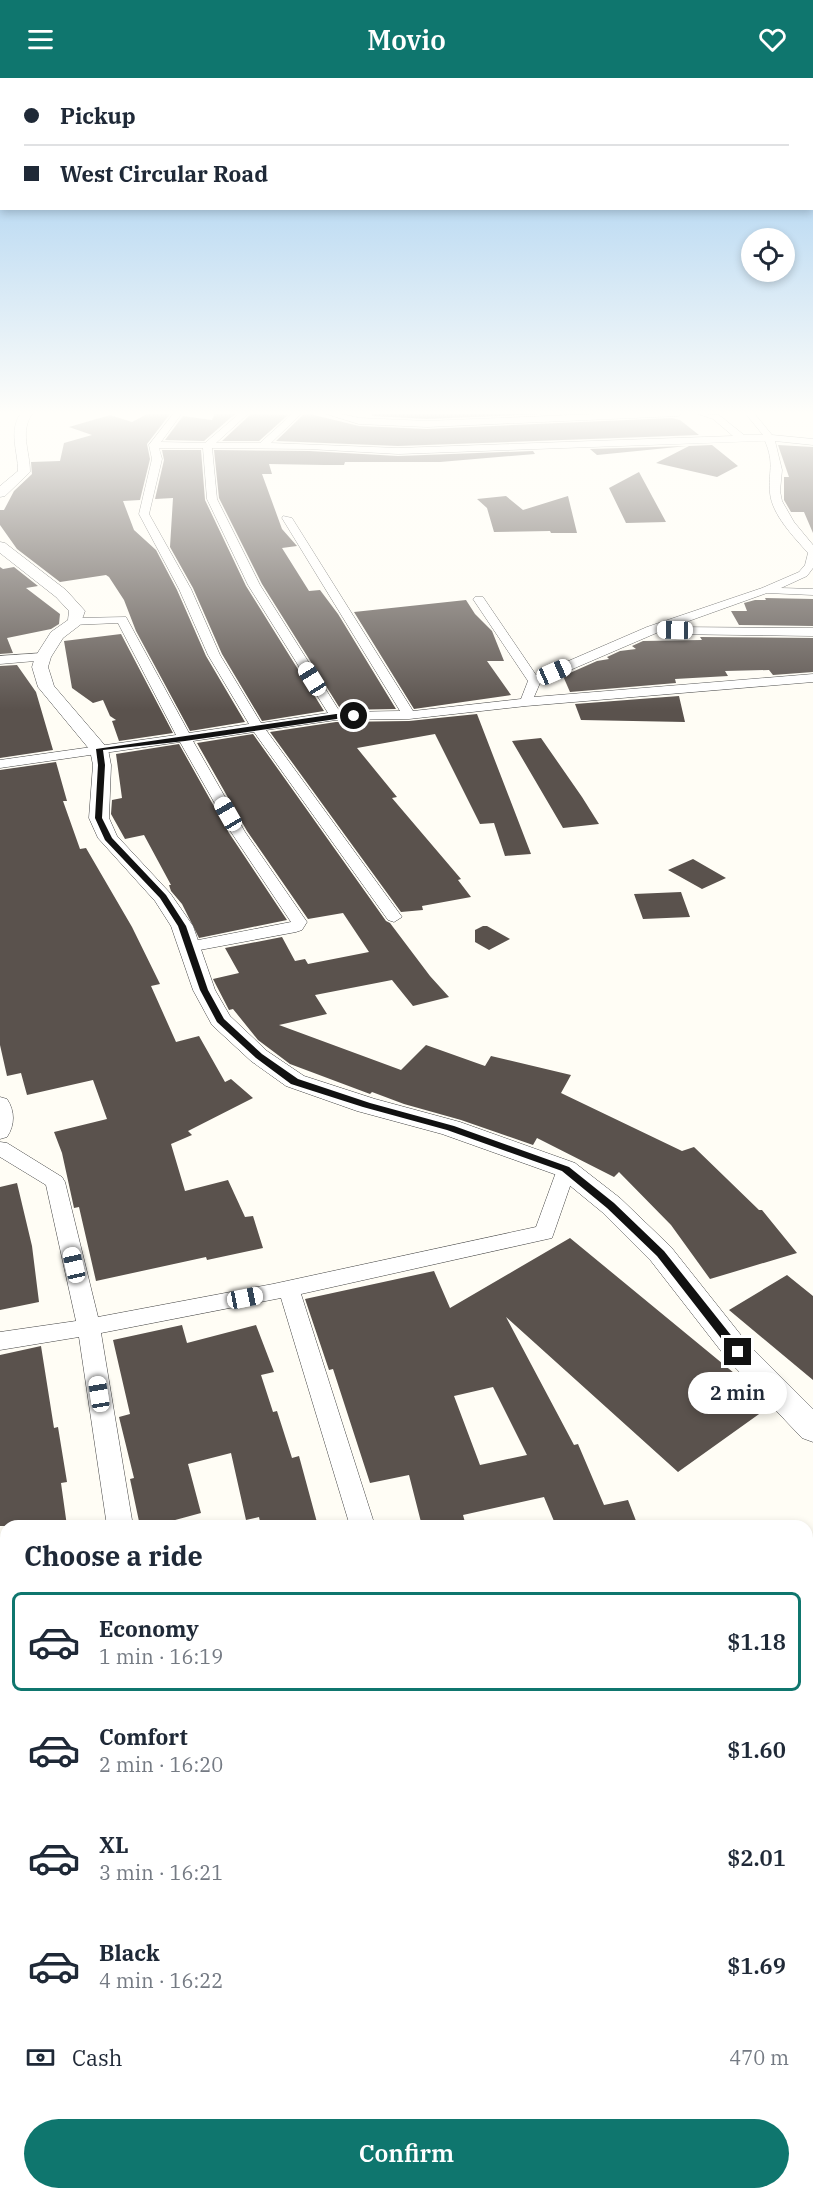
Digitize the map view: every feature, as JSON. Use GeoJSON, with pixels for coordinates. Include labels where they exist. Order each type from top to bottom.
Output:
{"type":"FeatureCollection","features":[{"type":"Feature","properties":{"kind":"street"},"geometry":{"type":"LineString","coordinates":[[144,512],[185,589],[214,655],[258,728],[394,917]]}},
{"type":"Feature","properties":{"kind":"street"},"geometry":{"type":"LineString","coordinates":[[218,512],[254,585],[336,716]]}},
{"type":"Feature","properties":{"kind":"street"},"geometry":{"type":"LineString","coordinates":[[526,702],[534,681],[651,630],[766,591],[803,574],[810,565],[813,553],[791,526],[784,512]]}},
{"type":"Feature","properties":{"kind":"street"},"geometry":{"type":"LineString","coordinates":[[287,518],[409,715]]}},
{"type":"Feature","properties":{"kind":"street"},"geometry":{"type":"LineString","coordinates":[[0,546],[70,600],[77,611],[75,622]]}},
{"type":"Feature","properties":{"kind":"street"},"geometry":{"type":"LineString","coordinates":[[766,591],[813,592]]}},
{"type":"Feature","properties":{"kind":"street"},"geometry":{"type":"LineString","coordinates":[[479,599],[534,681]]}},
{"type":"Feature","properties":{"kind":"street"},"geometry":{"type":"LineString","coordinates":[[189,947],[296,927],[299,922],[238,832],[185,739],[122,619],[75,622],[57,635],[43,657],[40,667],[46,687],[99,749],[102,765],[99,818],[108,838],[163,897],[182,926],[189,947],[204,990],[220,1020],[259,1056],[294,1082],[366,1105],[451,1128],[566,1169],[611,1205],[661,1254],[738,1352],[813,1429]]}},
{"type":"Feature","properties":{"kind":"street"},"geometry":{"type":"LineString","coordinates":[[651,630],[813,632]]}},
{"type":"Feature","properties":{"kind":"street"},"geometry":{"type":"LineString","coordinates":[[0,660],[43,657]]}},
{"type":"Feature","properties":{"kind":"street"},"geometry":{"type":"LineString","coordinates":[[0,764],[336,716],[409,715],[526,702],[813,678]]}},
{"type":"Feature","properties":{"kind":"street"},"geometry":{"type":"LineString","coordinates":[[0,1103],[4,1119],[0,1133]]}},
{"type":"Feature","properties":{"kind":"street"},"geometry":{"type":"LineString","coordinates":[[0,1148],[55,1182],[89,1328],[119,1520]]}},
{"type":"Feature","properties":{"kind":"street"},"geometry":{"type":"LineString","coordinates":[[0,1341],[89,1328],[289,1289],[545,1233],[566,1169]]}},
{"type":"Feature","properties":{"kind":"street"},"geometry":{"type":"LineString","coordinates":[[289,1289],[361,1520]]}},
{"type":"Feature","properties":{"kind":"building"},"geometry":{"type":"Polygon","coordinates":[[[0,512],[127,512],[134,530],[156,550],[177,590],[206,656],[245,722],[190,731],[136,631],[124,600],[109,577],[106,575],[60,582],[17,549],[0,525],[0,512]]]}},
{"type":"Feature","properties":{"kind":"building"},"geometry":{"type":"Polygon","coordinates":[[[172,512],[211,512],[246,586],[324,711],[262,721],[222,654],[193,588],[170,547],[172,512]]]}},
{"type":"Feature","properties":{"kind":"building"},"geometry":{"type":"Polygon","coordinates":[[[226,512],[276,512],[282,529],[297,546],[282,548],[309,591],[320,590],[338,614],[396,709],[341,710],[262,584],[226,512]]]}},
{"type":"Feature","properties":{"kind":"building"},"geometry":{"type":"Polygon","coordinates":[[[488,512],[572,512],[577,533],[551,533],[550,531],[494,532],[488,512]]]}},
{"type":"Feature","properties":{"kind":"building"},"geometry":{"type":"Polygon","coordinates":[[[621,512],[661,512],[666,522],[626,523],[621,512]]]}},
{"type":"Feature","properties":{"kind":"building"},"geometry":{"type":"Polygon","coordinates":[[[791,512],[813,512],[813,533],[804,512],[791,512]]]}},
{"type":"Feature","properties":{"kind":"building"},"geometry":{"type":"Polygon","coordinates":[[[0,567],[3,569],[14,567],[38,586],[26,588],[60,614],[59,624],[51,629],[7,638],[13,653],[0,654],[0,567]]]}},
{"type":"Feature","properties":{"kind":"building"},"geometry":{"type":"Polygon","coordinates":[[[765,598],[813,599],[813,626],[739,625],[731,611],[747,611],[744,603],[766,600],[765,598]]]}},
{"type":"Feature","properties":{"kind":"building"},"geometry":{"type":"Polygon","coordinates":[[[466,600],[475,614],[492,631],[504,661],[487,661],[511,695],[414,709],[354,612],[466,600]]]}},
{"type":"Feature","properties":{"kind":"building"},"geometry":{"type":"Polygon","coordinates":[[[121,634],[173,733],[119,741],[112,721],[116,720],[110,716],[103,700],[93,703],[72,688],[64,641],[121,634]]]}},
{"type":"Feature","properties":{"kind":"building"},"geometry":{"type":"Polygon","coordinates":[[[700,637],[813,638],[813,672],[773,675],[769,670],[725,671],[728,676],[675,679],[676,683],[570,692],[563,676],[597,661],[609,659],[607,657],[620,651],[636,649],[632,646],[643,641],[702,640],[700,637]]]}},
{"type":"Feature","properties":{"kind":"building"},"geometry":{"type":"Polygon","coordinates":[[[17,665],[36,692],[53,750],[0,758],[0,666],[17,665]]]}},
{"type":"Feature","properties":{"kind":"building"},"geometry":{"type":"Polygon","coordinates":[[[679,696],[685,722],[581,720],[575,704],[679,696]]]}},
{"type":"Feature","properties":{"kind":"building"},"geometry":{"type":"Polygon","coordinates":[[[477,714],[531,854],[505,856],[494,823],[480,824],[435,734],[357,748],[397,797],[392,798],[461,879],[458,880],[471,897],[422,906],[423,910],[401,912],[270,732],[336,722],[409,721],[477,714]]]}},
{"type":"Feature","properties":{"kind":"building"},"geometry":{"type":"Polygon","coordinates":[[[253,734],[386,921],[390,923],[449,997],[413,1006],[392,980],[315,995],[327,1014],[279,1025],[401,1070],[426,1045],[485,1066],[491,1056],[571,1075],[561,1093],[682,1151],[694,1147],[759,1210],[762,1210],[797,1253],[710,1279],[671,1225],[619,1172],[614,1177],[537,1138],[533,1145],[372,1092],[370,1094],[290,1064],[258,1040],[233,1009],[229,1010],[213,979],[239,973],[225,948],[282,937],[295,961],[305,959],[308,964],[369,952],[343,913],[308,919],[247,831],[197,743],[253,734]]]}},
{"type":"Feature","properties":{"kind":"building"},"geometry":{"type":"Polygon","coordinates":[[[541,738],[599,824],[563,828],[512,741],[541,738]]]}},
{"type":"Feature","properties":{"kind":"building"},"geometry":{"type":"Polygon","coordinates":[[[179,744],[229,833],[287,920],[199,938],[182,904],[171,891],[169,885],[171,885],[144,835],[125,839],[111,814],[112,800],[122,798],[116,754],[179,744]]]}},
{"type":"Feature","properties":{"kind":"building"},"geometry":{"type":"Polygon","coordinates":[[[56,762],[67,801],[63,801],[80,849],[86,848],[132,927],[160,984],[151,986],[176,1042],[199,1036],[225,1082],[231,1079],[253,1098],[188,1131],[192,1135],[171,1144],[185,1191],[228,1180],[245,1217],[253,1216],[263,1248],[207,1260],[206,1257],[96,1281],[79,1207],[74,1208],[62,1153],[54,1132],[107,1119],[93,1080],[27,1095],[21,1073],[7,1076],[0,1045],[0,770],[56,762]]]}},
{"type":"Feature","properties":{"kind":"building"},"geometry":{"type":"Polygon","coordinates":[[[693,859],[726,878],[702,889],[668,870],[693,859]]]}},
{"type":"Feature","properties":{"kind":"building"},"geometry":{"type":"Polygon","coordinates":[[[681,892],[690,917],[643,919],[634,894],[681,892]]]}},
{"type":"Feature","properties":{"kind":"building"},"geometry":{"type":"Polygon","coordinates":[[[483,926],[510,939],[489,950],[475,942],[475,930],[483,926]]]}},
{"type":"Feature","properties":{"kind":"building"},"geometry":{"type":"Polygon","coordinates":[[[17,1183],[32,1246],[39,1302],[0,1310],[0,1187],[17,1183]]]}},
{"type":"Feature","properties":{"kind":"building"},"geometry":{"type":"Polygon","coordinates":[[[570,1238],[751,1387],[769,1407],[678,1472],[506,1317],[574,1445],[578,1444],[604,1505],[628,1500],[636,1520],[554,1520],[544,1497],[463,1515],[464,1520],[420,1520],[409,1475],[370,1483],[333,1369],[329,1370],[305,1299],[434,1271],[450,1308],[570,1238]],[[493,1387],[454,1396],[480,1465],[527,1455],[493,1387]]]}},
{"type":"Feature","properties":{"kind":"building"},"geometry":{"type":"Polygon","coordinates":[[[787,1275],[813,1296],[813,1380],[729,1310],[787,1275]]]}},
{"type":"Feature","properties":{"kind":"building"},"geometry":{"type":"Polygon","coordinates":[[[182,1325],[187,1343],[256,1325],[274,1372],[261,1375],[273,1412],[277,1411],[292,1458],[299,1456],[316,1520],[260,1520],[259,1517],[246,1520],[231,1453],[188,1464],[201,1513],[175,1520],[139,1520],[130,1479],[134,1478],[119,1417],[130,1414],[113,1340],[182,1325]]]}},
{"type":"Feature","properties":{"kind":"building"},"geometry":{"type":"Polygon","coordinates":[[[41,1346],[54,1428],[58,1427],[67,1482],[61,1483],[66,1520],[0,1520],[0,1355],[41,1346]]]}},
{"type":"Feature","properties":{"kind":"route"},"geometry":{"type":"LineString","coordinates":[[354,716],[336,716],[185,739],[99,749],[102,765],[99,818],[108,838],[163,897],[182,926],[204,990],[220,1020],[259,1056],[294,1082],[366,1105],[451,1128],[566,1169],[611,1205],[661,1254],[738,1352]]}}]}
